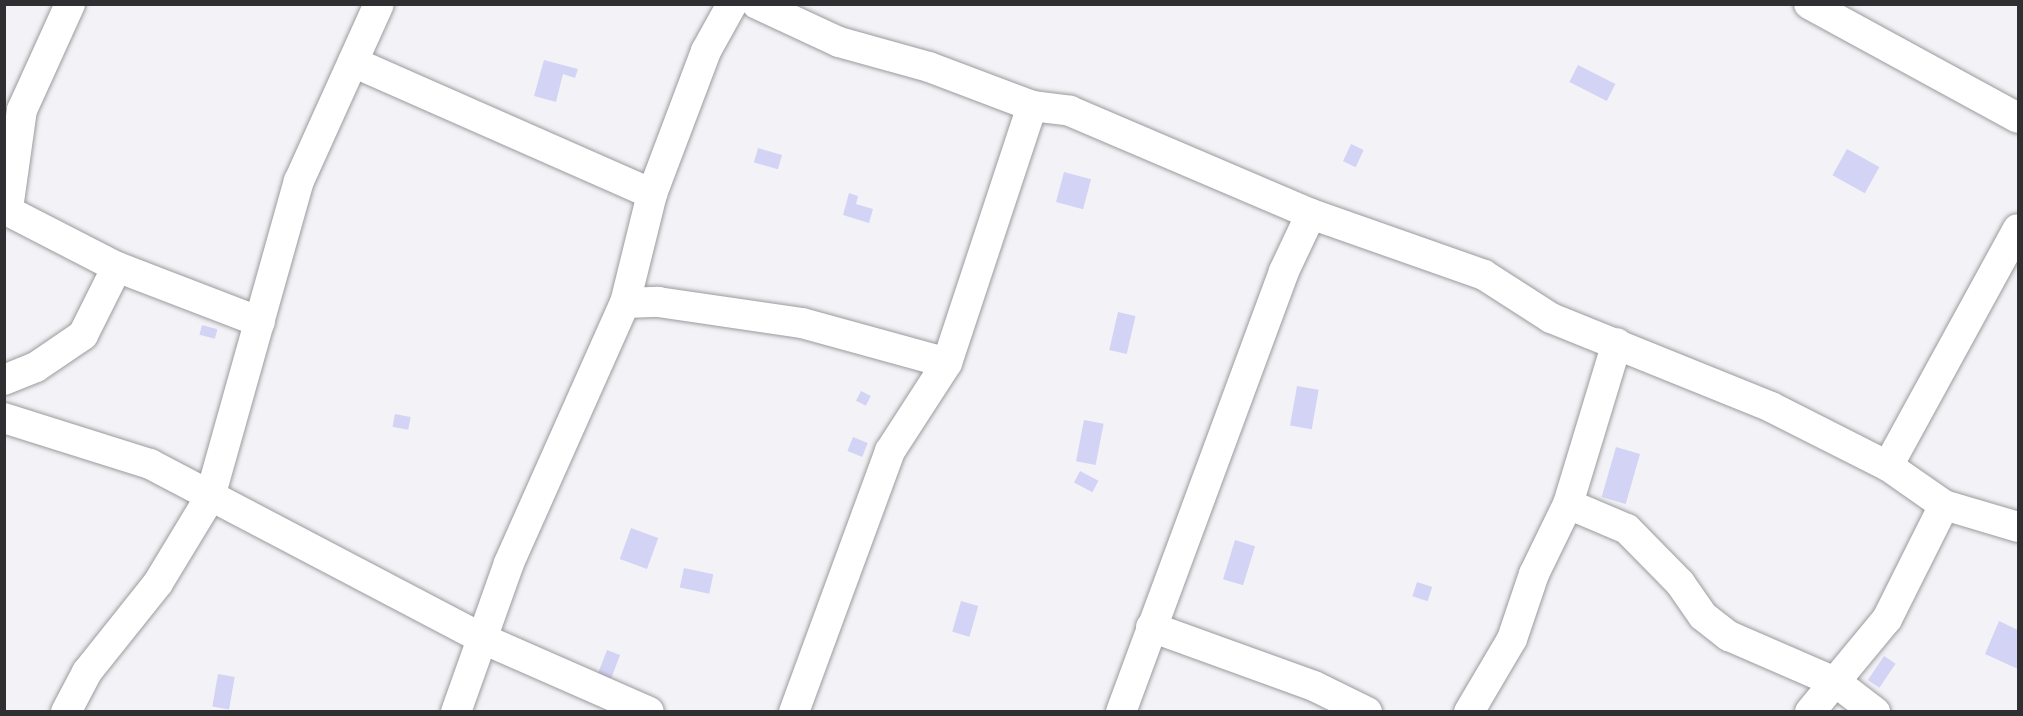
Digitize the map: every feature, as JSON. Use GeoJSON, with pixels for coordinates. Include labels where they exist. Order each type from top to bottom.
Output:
{"type":"FeatureCollection","features":[{"type":"Feature","properties":{"kind":"street"},"geometry":{"type":"LineString","coordinates":[[70,4],[22,111],[6,209],[117,267],[260,322]]}},
{"type":"Feature","properties":{"kind":"street"},"geometry":{"type":"LineString","coordinates":[[66,711],[87,672],[158,583],[210,497],[299,181],[379,4]]}},
{"type":"Feature","properties":{"kind":"street"},"geometry":{"type":"LineString","coordinates":[[456,711],[509,563],[625,303],[652,194],[706,51],[732,4]]}},
{"type":"Feature","properties":{"kind":"street"},"geometry":{"type":"LineString","coordinates":[[757,4],[839,42],[929,67],[1032,106],[1070,111],[1311,214],[1484,275],[1551,318],[1771,407],[1888,466],[1944,506],[2019,527]]}},
{"type":"Feature","properties":{"kind":"street"},"geometry":{"type":"LineString","coordinates":[[1809,4],[2019,118]]}},
{"type":"Feature","properties":{"kind":"street"},"geometry":{"type":"LineString","coordinates":[[353,62],[652,194]]}},
{"type":"Feature","properties":{"kind":"street"},"geometry":{"type":"LineString","coordinates":[[794,711],[890,451],[947,363],[1032,106]]}},
{"type":"Feature","properties":{"kind":"street"},"geometry":{"type":"LineString","coordinates":[[1121,711],[1311,214]]}},
{"type":"Feature","properties":{"kind":"street"},"geometry":{"type":"LineString","coordinates":[[1888,466],[2019,228]]}},
{"type":"Feature","properties":{"kind":"street"},"geometry":{"type":"LineString","coordinates":[[4,380],[36,367],[82,335],[117,267]]}},
{"type":"Feature","properties":{"kind":"street"},"geometry":{"type":"LineString","coordinates":[[625,303],[658,302],[802,323],[947,363]]}},
{"type":"Feature","properties":{"kind":"street"},"geometry":{"type":"LineString","coordinates":[[1469,711],[1512,639],[1534,574],[1568,504],[1617,343]]}},
{"type":"Feature","properties":{"kind":"street"},"geometry":{"type":"LineString","coordinates":[[4,418],[150,464],[483,639],[649,711]]}},
{"type":"Feature","properties":{"kind":"street"},"geometry":{"type":"LineString","coordinates":[[1568,504],[1627,529],[1680,583],[1703,616],[1729,636],[1837,683],[1875,711]]}},
{"type":"Feature","properties":{"kind":"street"},"geometry":{"type":"LineString","coordinates":[[1810,711],[1837,683],[1887,619],[1944,506]]}},
{"type":"Feature","properties":{"kind":"street"},"geometry":{"type":"LineString","coordinates":[[1152,627],[1314,686],[1367,711]]}},
{"type":"Feature","properties":{"kind":"building"},"geometry":{"type":"Polygon","coordinates":[[[544,60],[578,69],[575,78],[563,74],[556,102],[534,96],[544,60]]]}},
{"type":"Feature","properties":{"kind":"building"},"geometry":{"type":"Polygon","coordinates":[[[1578,65],[1615,84],[1607,101],[1569,82],[1578,65]]]}},
{"type":"Feature","properties":{"kind":"building"},"geometry":{"type":"Polygon","coordinates":[[[1351,144],[1364,150],[1356,167],[1343,161],[1351,144]]]}},
{"type":"Feature","properties":{"kind":"building"},"geometry":{"type":"Polygon","coordinates":[[[758,148],[782,155],[778,169],[754,162],[758,148]]]}},
{"type":"Feature","properties":{"kind":"building"},"geometry":{"type":"Polygon","coordinates":[[[1847,149],[1879,167],[1865,193],[1832,175],[1847,149]]]}},
{"type":"Feature","properties":{"kind":"building"},"geometry":{"type":"Polygon","coordinates":[[[1064,172],[1091,179],[1083,209],[1056,202],[1064,172]]]}},
{"type":"Feature","properties":{"kind":"building"},"geometry":{"type":"Polygon","coordinates":[[[849,193],[858,196],[856,204],[873,209],[869,223],[843,215],[849,193]]]}},
{"type":"Feature","properties":{"kind":"building"},"geometry":{"type":"Polygon","coordinates":[[[1118,312],[1136,316],[1127,354],[1109,350],[1118,312]]]}},
{"type":"Feature","properties":{"kind":"building"},"geometry":{"type":"Polygon","coordinates":[[[202,325],[217,329],[215,339],[199,335],[202,325]]]}},
{"type":"Feature","properties":{"kind":"building"},"geometry":{"type":"Polygon","coordinates":[[[1297,386],[1319,390],[1312,429],[1290,425],[1297,386]]]}},
{"type":"Feature","properties":{"kind":"building"},"geometry":{"type":"Polygon","coordinates":[[[861,391],[871,396],[866,406],[856,401],[861,391]]]}},
{"type":"Feature","properties":{"kind":"building"},"geometry":{"type":"Polygon","coordinates":[[[395,414],[411,417],[408,430],[393,427],[395,414]]]}},
{"type":"Feature","properties":{"kind":"building"},"geometry":{"type":"Polygon","coordinates":[[[1084,420],[1104,424],[1096,465],[1076,461],[1084,420]]]}},
{"type":"Feature","properties":{"kind":"building"},"geometry":{"type":"Polygon","coordinates":[[[853,437],[868,443],[862,457],[847,451],[853,437]]]}},
{"type":"Feature","properties":{"kind":"building"},"geometry":{"type":"Polygon","coordinates":[[[1616,447],[1640,454],[1626,504],[1602,497],[1616,447]]]}},
{"type":"Feature","properties":{"kind":"building"},"geometry":{"type":"Polygon","coordinates":[[[1080,471],[1099,481],[1092,492],[1074,482],[1080,471]]]}},
{"type":"Feature","properties":{"kind":"building"},"geometry":{"type":"Polygon","coordinates":[[[631,528],[658,538],[647,569],[620,559],[631,528]]]}},
{"type":"Feature","properties":{"kind":"building"},"geometry":{"type":"Polygon","coordinates":[[[1235,540],[1255,546],[1243,585],[1223,579],[1235,540]]]}},
{"type":"Feature","properties":{"kind":"building"},"geometry":{"type":"Polygon","coordinates":[[[684,568],[713,574],[709,594],[680,588],[684,568]]]}},
{"type":"Feature","properties":{"kind":"building"},"geometry":{"type":"Polygon","coordinates":[[[1417,582],[1432,587],[1428,601],[1412,596],[1417,582]]]}},
{"type":"Feature","properties":{"kind":"building"},"geometry":{"type":"Polygon","coordinates":[[[961,601],[978,606],[969,637],[952,632],[961,601]]]}},
{"type":"Feature","properties":{"kind":"building"},"geometry":{"type":"Polygon","coordinates":[[[1999,621],[2018,630],[2018,669],[1985,654],[1999,621]]]}},
{"type":"Feature","properties":{"kind":"building"},"geometry":{"type":"Polygon","coordinates":[[[607,650],[620,655],[609,683],[596,678],[607,650]]]}},
{"type":"Feature","properties":{"kind":"building"},"geometry":{"type":"Polygon","coordinates":[[[1884,656],[1896,664],[1879,688],[1868,680],[1884,656]]]}},
{"type":"Feature","properties":{"kind":"building"},"geometry":{"type":"Polygon","coordinates":[[[218,674],[235,677],[229,709],[212,706],[218,674]]]}}]}
